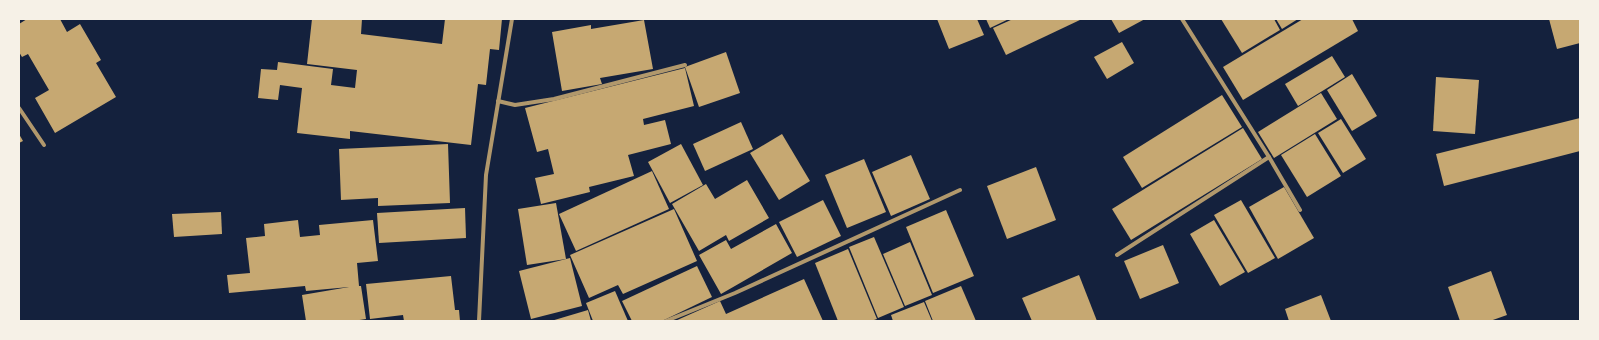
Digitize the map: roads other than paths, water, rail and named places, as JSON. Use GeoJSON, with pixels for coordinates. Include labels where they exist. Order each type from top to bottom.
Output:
{"type":"FeatureCollection","features":[{"type":"Feature","properties":{"kind":"street"},"geometry":{"type":"LineString","coordinates":[[479,321],[486,175],[512,19]]}},
{"type":"Feature","properties":{"kind":"street"},"geometry":{"type":"LineString","coordinates":[[1182,19],[1269,157],[1300,210]]}},
{"type":"Feature","properties":{"kind":"street"},"geometry":{"type":"LineString","coordinates":[[498,101],[515,105],[554,98],[685,65]]}},
{"type":"Feature","properties":{"kind":"street"},"geometry":{"type":"LineString","coordinates":[[19,108],[44,145]]}},
{"type":"Feature","properties":{"kind":"street"},"geometry":{"type":"LineString","coordinates":[[1117,255],[1269,157]]}},
{"type":"Feature","properties":{"kind":"street"},"geometry":{"type":"LineString","coordinates":[[666,321],[735,293],[960,190]]}}]}
